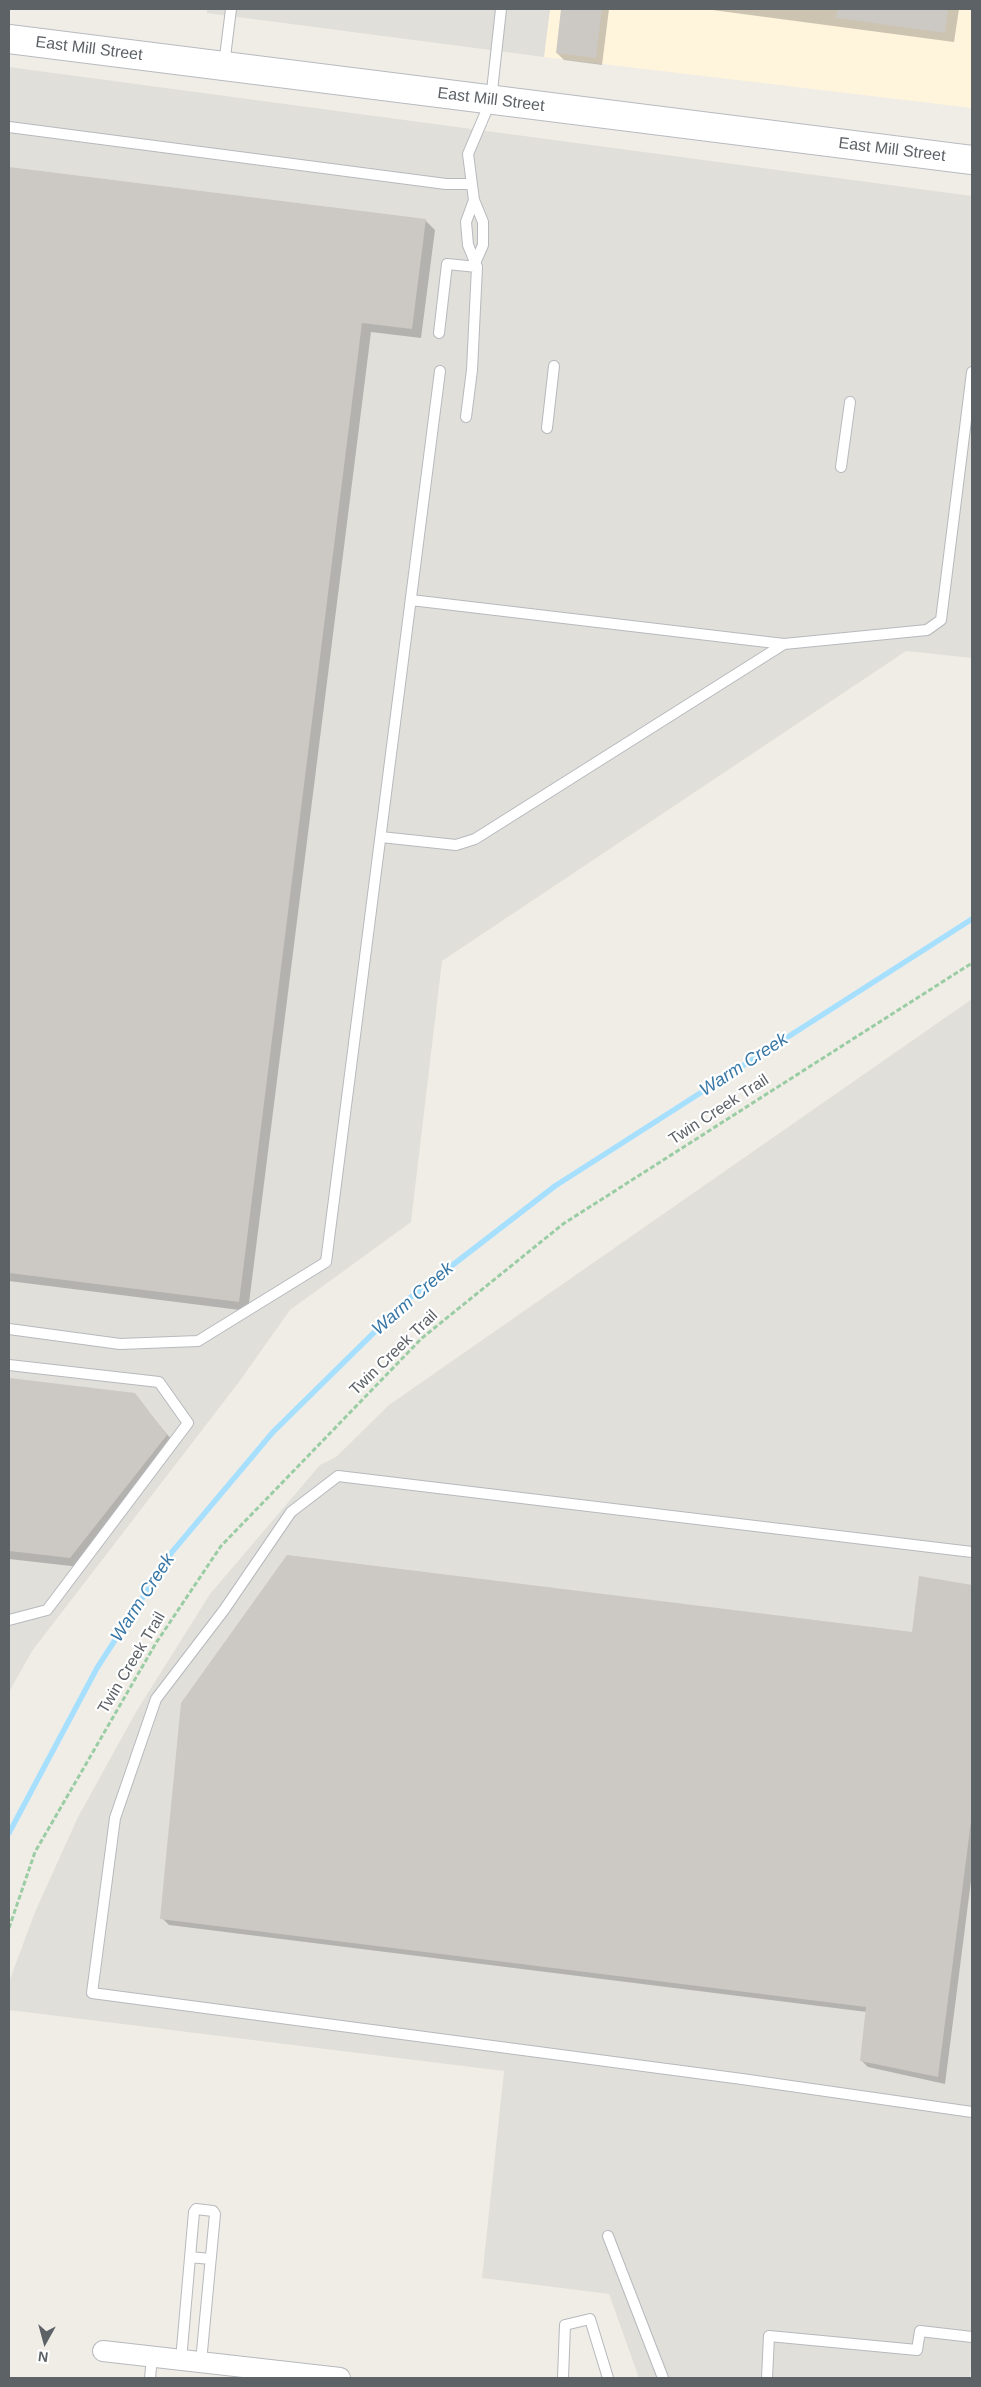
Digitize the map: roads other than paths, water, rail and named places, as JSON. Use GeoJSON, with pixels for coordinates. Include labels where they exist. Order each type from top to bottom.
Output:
{"type":"FeatureCollection","features":[{"type":"Feature","properties":{"kind":"main road","name":"East Mill Street"},"geometry":{"type":"LineString","coordinates":[[9,39],[972,160]]}},
{"type":"Feature","properties":{"kind":"street"},"geometry":{"type":"LineString","coordinates":[[103,2351],[340,2378]]}},
{"type":"Feature","properties":{"kind":"lane"},"geometry":{"type":"LineString","coordinates":[[224,66],[231,9]]}},
{"type":"Feature","properties":{"kind":"lane"},"geometry":{"type":"LineString","coordinates":[[466,417],[472,370],[477,264],[483,245],[483,222],[474,200],[468,154],[491,100],[501,9]]}},
{"type":"Feature","properties":{"kind":"lane"},"geometry":{"type":"LineString","coordinates":[[9,127],[446,184],[472,184]]}},
{"type":"Feature","properties":{"kind":"lane"},"geometry":{"type":"LineString","coordinates":[[474,200],[466,222],[468,245],[477,264]]}},
{"type":"Feature","properties":{"kind":"lane"},"geometry":{"type":"LineString","coordinates":[[439,333],[447,264],[477,264]]}},
{"type":"Feature","properties":{"kind":"lane"},"geometry":{"type":"LineString","coordinates":[[547,428],[554,366]]}},
{"type":"Feature","properties":{"kind":"lane"},"geometry":{"type":"LineString","coordinates":[[9,1329],[120,1344],[198,1341],[326,1262],[440,372]]}},
{"type":"Feature","properties":{"kind":"lane"},"geometry":{"type":"LineString","coordinates":[[411,600],[784,644],[927,630],[941,620],[972,372]]}},
{"type":"Feature","properties":{"kind":"lane"},"geometry":{"type":"LineString","coordinates":[[841,467],[850,402]]}},
{"type":"Feature","properties":{"kind":"lane"},"geometry":{"type":"LineString","coordinates":[[381,837],[456,845],[475,839],[784,644]]}},
{"type":"Feature","properties":{"kind":"lane"},"geometry":{"type":"LineString","coordinates":[[9,1365],[159,1382],[188,1423],[47,1610],[9,1620]]}},
{"type":"Feature","properties":{"kind":"lane"},"geometry":{"type":"LineString","coordinates":[[972,1552],[338,1476],[292,1512],[224,1610],[156,1699],[115,1818],[92,1992],[732,2077],[972,2112]]}},
{"type":"Feature","properties":{"kind":"lane"},"geometry":{"type":"LineString","coordinates":[[181,2360],[194,2212],[196,2209],[213,2211],[214,2214],[201,2362]]}},
{"type":"Feature","properties":{"kind":"lane"},"geometry":{"type":"LineString","coordinates":[[608,2236],[663,2378]]}},
{"type":"Feature","properties":{"kind":"lane"},"geometry":{"type":"LineString","coordinates":[[190,2257],[210,2259]]}},
{"type":"Feature","properties":{"kind":"lane"},"geometry":{"type":"LineString","coordinates":[[563,2378],[565,2325],[590,2319],[608,2378]]}},
{"type":"Feature","properties":{"kind":"lane"},"geometry":{"type":"LineString","coordinates":[[767,2378],[769,2336],[917,2350],[920,2331],[972,2337]]}},
{"type":"Feature","properties":{"kind":"lane"},"geometry":{"type":"LineString","coordinates":[[150,2378],[152,2356]]}},
{"type":"Feature","properties":{"kind":"waterway","name":"Warm Creek"},"geometry":{"type":"LineString","coordinates":[[9,1833],[97,1668],[172,1552],[273,1432],[406,1301],[555,1186],[972,919]]}}]}
